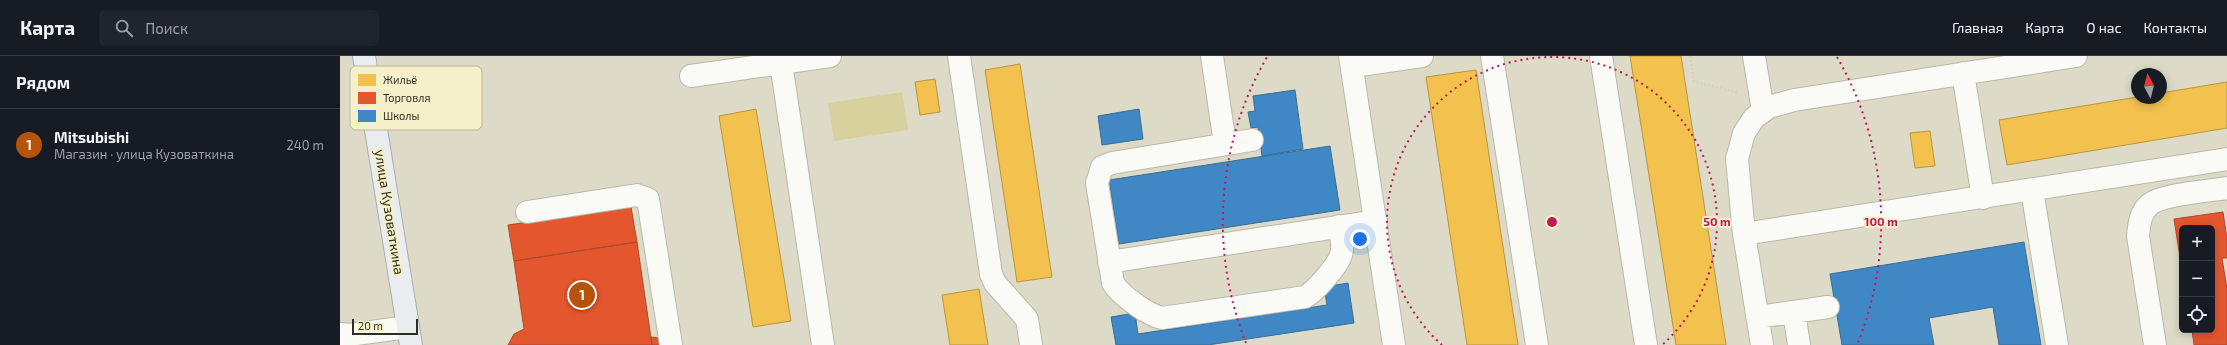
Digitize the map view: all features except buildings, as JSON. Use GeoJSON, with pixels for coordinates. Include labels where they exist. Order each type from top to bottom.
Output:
{"type":"FeatureCollection","features":[{"type":"Feature","properties":{"kind":"main road","name":"улица Кузоваткина"},"geometry":{"type":"LineString","coordinates":[[364,56],[366,66]]}},
{"type":"Feature","properties":{"kind":"main road","name":"улица Кузоваткина"},"geometry":{"type":"LineString","coordinates":[[376,130],[409,336]]}},
{"type":"Feature","properties":{"kind":"lane"},"geometry":{"type":"LineString","coordinates":[[691,76],[830,56]]}},
{"type":"Feature","properties":{"kind":"lane"},"geometry":{"type":"LineString","coordinates":[[959,56],[991,274],[995,283],[1028,319],[1031,345]]}},
{"type":"Feature","properties":{"kind":"lane"},"geometry":{"type":"LineString","coordinates":[[1212,56],[1225,144]]}},
{"type":"Feature","properties":{"kind":"lane"},"geometry":{"type":"LineString","coordinates":[[1394,345],[1351,61],[1422,56]]}},
{"type":"Feature","properties":{"kind":"lane"},"geometry":{"type":"LineString","coordinates":[[1492,56],[1537,345]]}},
{"type":"Feature","properties":{"kind":"lane"},"geometry":{"type":"LineString","coordinates":[[1601,56],[1646,345]]}},
{"type":"Feature","properties":{"kind":"lane"},"geometry":{"type":"LineString","coordinates":[[1754,56],[1763,112]]}},
{"type":"Feature","properties":{"kind":"lane"},"geometry":{"type":"LineString","coordinates":[[1762,345],[1744,234],[1737,159],[1744,133],[1754,118],[1769,107],[1794,100],[1963,73],[2015,61],[2076,56]]}},
{"type":"Feature","properties":{"kind":"lane"},"geometry":{"type":"LineString","coordinates":[[781,63],[823,345]]}},
{"type":"Feature","properties":{"kind":"lane"},"geometry":{"type":"LineString","coordinates":[[1963,73],[1983,198]]}},
{"type":"Feature","properties":{"kind":"lane"},"geometry":{"type":"LineString","coordinates":[[1252,140],[1112,163],[1102,168],[1097,183],[1109,262],[1113,283],[1117,291],[1154,316],[1162,318],[1305,297],[1313,293],[1341,256],[1342,247],[1339,226]]}},
{"type":"Feature","properties":{"kind":"lane"},"geometry":{"type":"LineString","coordinates":[[1744,234],[1983,198],[2227,158]]}},
{"type":"Feature","properties":{"kind":"lane"},"geometry":{"type":"LineString","coordinates":[[2155,345],[2138,236],[2140,219],[2149,205],[2161,199],[2227,188]]}},
{"type":"Feature","properties":{"kind":"lane"},"geometry":{"type":"LineString","coordinates":[[2032,190],[2057,345]]}},
{"type":"Feature","properties":{"kind":"lane"},"geometry":{"type":"LineString","coordinates":[[527,212],[637,195],[648,199],[671,345]]}},
{"type":"Feature","properties":{"kind":"lane"},"geometry":{"type":"LineString","coordinates":[[1109,262],[1376,221]]}},
{"type":"Feature","properties":{"kind":"lane"},"geometry":{"type":"LineString","coordinates":[[1758,317],[1828,307]]}},
{"type":"Feature","properties":{"kind":"lane"},"geometry":{"type":"LineString","coordinates":[[1794,312],[1799,345]]}},
{"type":"Feature","properties":{"kind":"lane"},"geometry":{"type":"LineString","coordinates":[[340,334],[409,336]]}},
{"type":"Feature","properties":{"kind":"shaded area"},"geometry":{"type":"Polygon","coordinates":[[[902,92],[908,130],[834,141],[828,103],[902,92]]]}},
{"type":"Feature","properties":{"kind":"place","name":"Mitsubishi"},"geometry":{"type":"Point","coordinates":[582,295]}}]}
